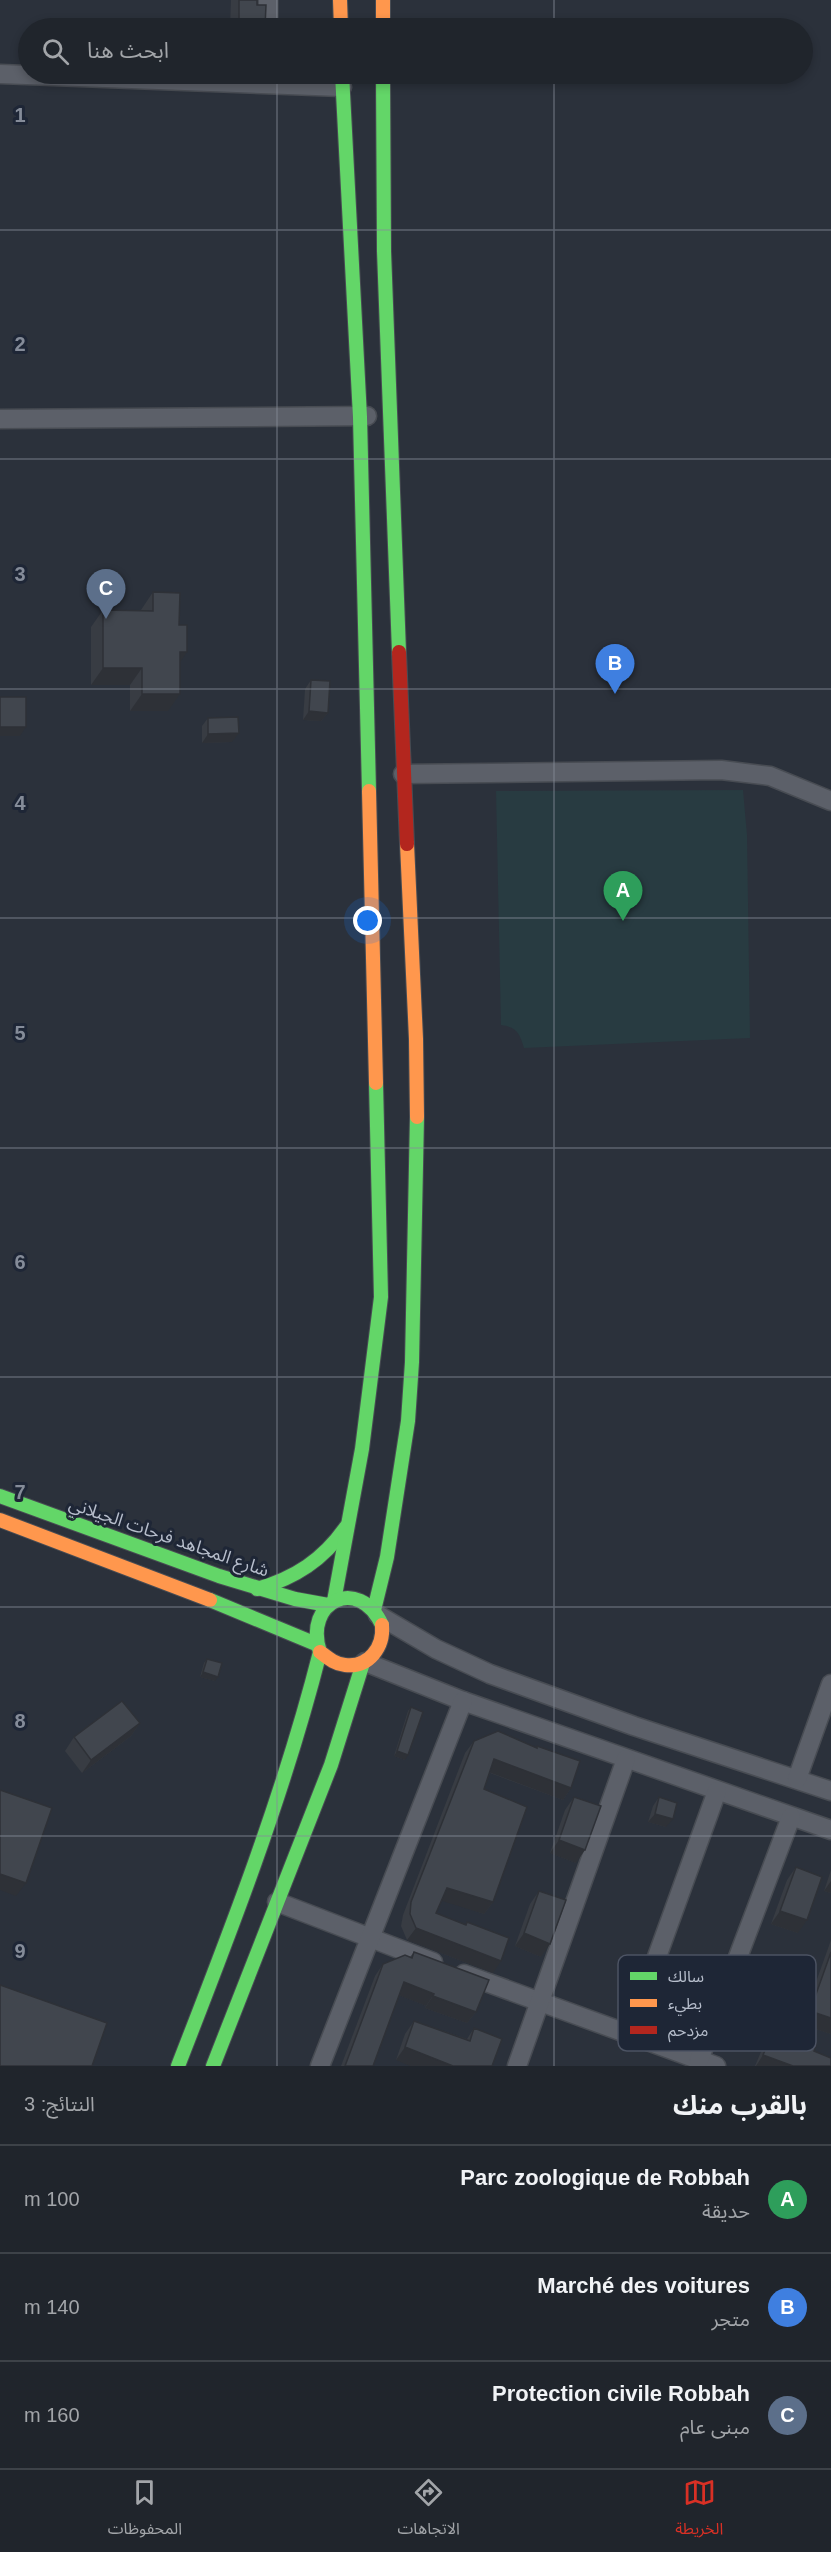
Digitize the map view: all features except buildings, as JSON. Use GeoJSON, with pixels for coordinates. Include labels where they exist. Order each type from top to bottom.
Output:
{"type":"FeatureCollection","features":[{"type":"Feature","properties":{"kind":"main road"},"geometry":{"type":"LineString","coordinates":[[340,0],[341,18]]}},
{"type":"Feature","properties":{"kind":"main road"},"geometry":{"type":"LineString","coordinates":[[383,0],[383,18]]}},
{"type":"Feature","properties":{"kind":"main road"},"geometry":{"type":"LineString","coordinates":[[331,1603],[349,1523],[375,1362],[381,1297],[360,417],[342,84]]}},
{"type":"Feature","properties":{"kind":"main road"},"geometry":{"type":"LineString","coordinates":[[0,1520],[174,1585],[318,1648],[335,1664],[354,1666],[364,1663],[372,1657],[381,1641],[382,1632],[375,1612],[387,1557],[408,1421],[412,1362],[417,1130],[416,1039],[403,774],[384,250],[383,84]]}},
{"type":"Feature","properties":{"kind":"main road","name":"شارع المجاهد فرحات الجيلاني"},"geometry":{"type":"LineString","coordinates":[[0,1496],[257,1588],[295,1599],[331,1603]]}},
{"type":"Feature","properties":{"kind":"main road"},"geometry":{"type":"LineString","coordinates":[[257,1588],[280,1583],[301,1573],[320,1559],[349,1523]]}},
{"type":"Feature","properties":{"kind":"main road"},"geometry":{"type":"LineString","coordinates":[[178,2066],[255,1867],[294,1749],[318,1648],[314,1635],[317,1618],[331,1603],[342,1599],[359,1600],[375,1612]]}},
{"type":"Feature","properties":{"kind":"main road"},"geometry":{"type":"LineString","coordinates":[[213,2066],[344,1727],[364,1663]]}},
{"type":"Feature","properties":{"kind":"street"},"geometry":{"type":"LineString","coordinates":[[268,0],[268,18]]}},
{"type":"Feature","properties":{"kind":"street"},"geometry":{"type":"LineString","coordinates":[[0,75],[18,75]]}},
{"type":"Feature","properties":{"kind":"street"},"geometry":{"type":"LineString","coordinates":[[0,419],[390,416]]}},
{"type":"Feature","properties":{"kind":"street"},"geometry":{"type":"LineString","coordinates":[[403,774],[721,770],[770,776],[831,801]]}},
{"type":"Feature","properties":{"kind":"street"},"geometry":{"type":"LineString","coordinates":[[375,1612],[436,1649],[490,1674],[634,1726],[831,1791]]}},
{"type":"Feature","properties":{"kind":"street"},"geometry":{"type":"LineString","coordinates":[[364,1663],[626,1759],[831,1830]]}},
{"type":"Feature","properties":{"kind":"street"},"geometry":{"type":"LineString","coordinates":[[797,1779],[831,1684]]}},
{"type":"Feature","properties":{"kind":"street"},"geometry":{"type":"LineString","coordinates":[[320,2066],[464,1701]]}},
{"type":"Feature","properties":{"kind":"street"},"geometry":{"type":"LineString","coordinates":[[517,2066],[626,1759]]}},
{"type":"Feature","properties":{"kind":"street"},"geometry":{"type":"LineString","coordinates":[[658,1955],[717,1791]]}},
{"type":"Feature","properties":{"kind":"street"},"geometry":{"type":"LineString","coordinates":[[736,1955],[791,1817]]}},
{"type":"Feature","properties":{"kind":"street"},"geometry":{"type":"LineString","coordinates":[[278,1902],[540,2003],[618,2030]]}},
{"type":"Feature","properties":{"kind":"street"},"geometry":{"type":"LineString","coordinates":[[670,2051],[694,2061]]}},
{"type":"Feature","properties":{"kind":"shaded area"},"geometry":{"type":"Polygon","coordinates":[[[743,790],[747,835],[750,1038],[524,1048],[517,1032],[511,1027],[501,1025],[496,791],[743,790]]]}},
{"type":"Feature","properties":{"kind":"traffic: fast"},"geometry":{"type":"LineString","coordinates":[[343,84],[360,417],[369,791]]}},
{"type":"Feature","properties":{"kind":"traffic: fast"},"geometry":{"type":"LineString","coordinates":[[383,84],[384,251],[399,652]]}},
{"type":"Feature","properties":{"kind":"traffic: fast"},"geometry":{"type":"LineString","coordinates":[[334,1601],[362,1449],[381,1297],[376,1083]]}},
{"type":"Feature","properties":{"kind":"traffic: fast"},"geometry":{"type":"LineString","coordinates":[[374,1610],[387,1557],[408,1421],[412,1362],[417,1117]]}},
{"type":"Feature","properties":{"kind":"traffic: fast"},"geometry":{"type":"LineString","coordinates":[[0,1496],[219,1576],[295,1599],[328,1605]]}},
{"type":"Feature","properties":{"kind":"traffic: fast"},"geometry":{"type":"LineString","coordinates":[[257,1589],[271,1585],[307,1566],[328,1549],[346,1527]]}},
{"type":"Feature","properties":{"kind":"traffic: fast"},"geometry":{"type":"LineString","coordinates":[[178,2066],[237,1913],[290,1757],[320,1652],[317,1634],[319,1619],[326,1608],[336,1601],[348,1598],[360,1601],[372,1610],[382,1625]]}},
{"type":"Feature","properties":{"kind":"traffic: fast"},"geometry":{"type":"LineString","coordinates":[[210,1600],[316,1644]]}},
{"type":"Feature","properties":{"kind":"traffic: fast"},"geometry":{"type":"LineString","coordinates":[[213,2066],[331,1765],[363,1663]]}},
{"type":"Feature","properties":{"kind":"traffic: slow"},"geometry":{"type":"LineString","coordinates":[[340,0],[341,18]]}},
{"type":"Feature","properties":{"kind":"traffic: slow"},"geometry":{"type":"LineString","coordinates":[[383,0],[383,18]]}},
{"type":"Feature","properties":{"kind":"traffic: slow"},"geometry":{"type":"LineString","coordinates":[[369,791],[376,1083]]}},
{"type":"Feature","properties":{"kind":"traffic: slow"},"geometry":{"type":"LineString","coordinates":[[407,844],[416,1039],[417,1117]]}},
{"type":"Feature","properties":{"kind":"traffic: slow"},"geometry":{"type":"LineString","coordinates":[[0,1520],[210,1600]]}},
{"type":"Feature","properties":{"kind":"traffic: slow"},"geometry":{"type":"LineString","coordinates":[[320,1652],[341,1664],[361,1663],[378,1648],[382,1625]]}},
{"type":"Feature","properties":{"kind":"traffic: jam"},"geometry":{"type":"LineString","coordinates":[[399,652],[407,844]]}},
{"type":"Feature","properties":{"kind":"place","name":"Protection civile Robbah"},"geometry":{"type":"Point","coordinates":[106,619]}},
{"type":"Feature","properties":{"kind":"place","name":"Marché des voitures"},"geometry":{"type":"Point","coordinates":[615,694]}},
{"type":"Feature","properties":{"kind":"place","name":"Parc zoologique de Robbah"},"geometry":{"type":"Point","coordinates":[623,921]}}]}
